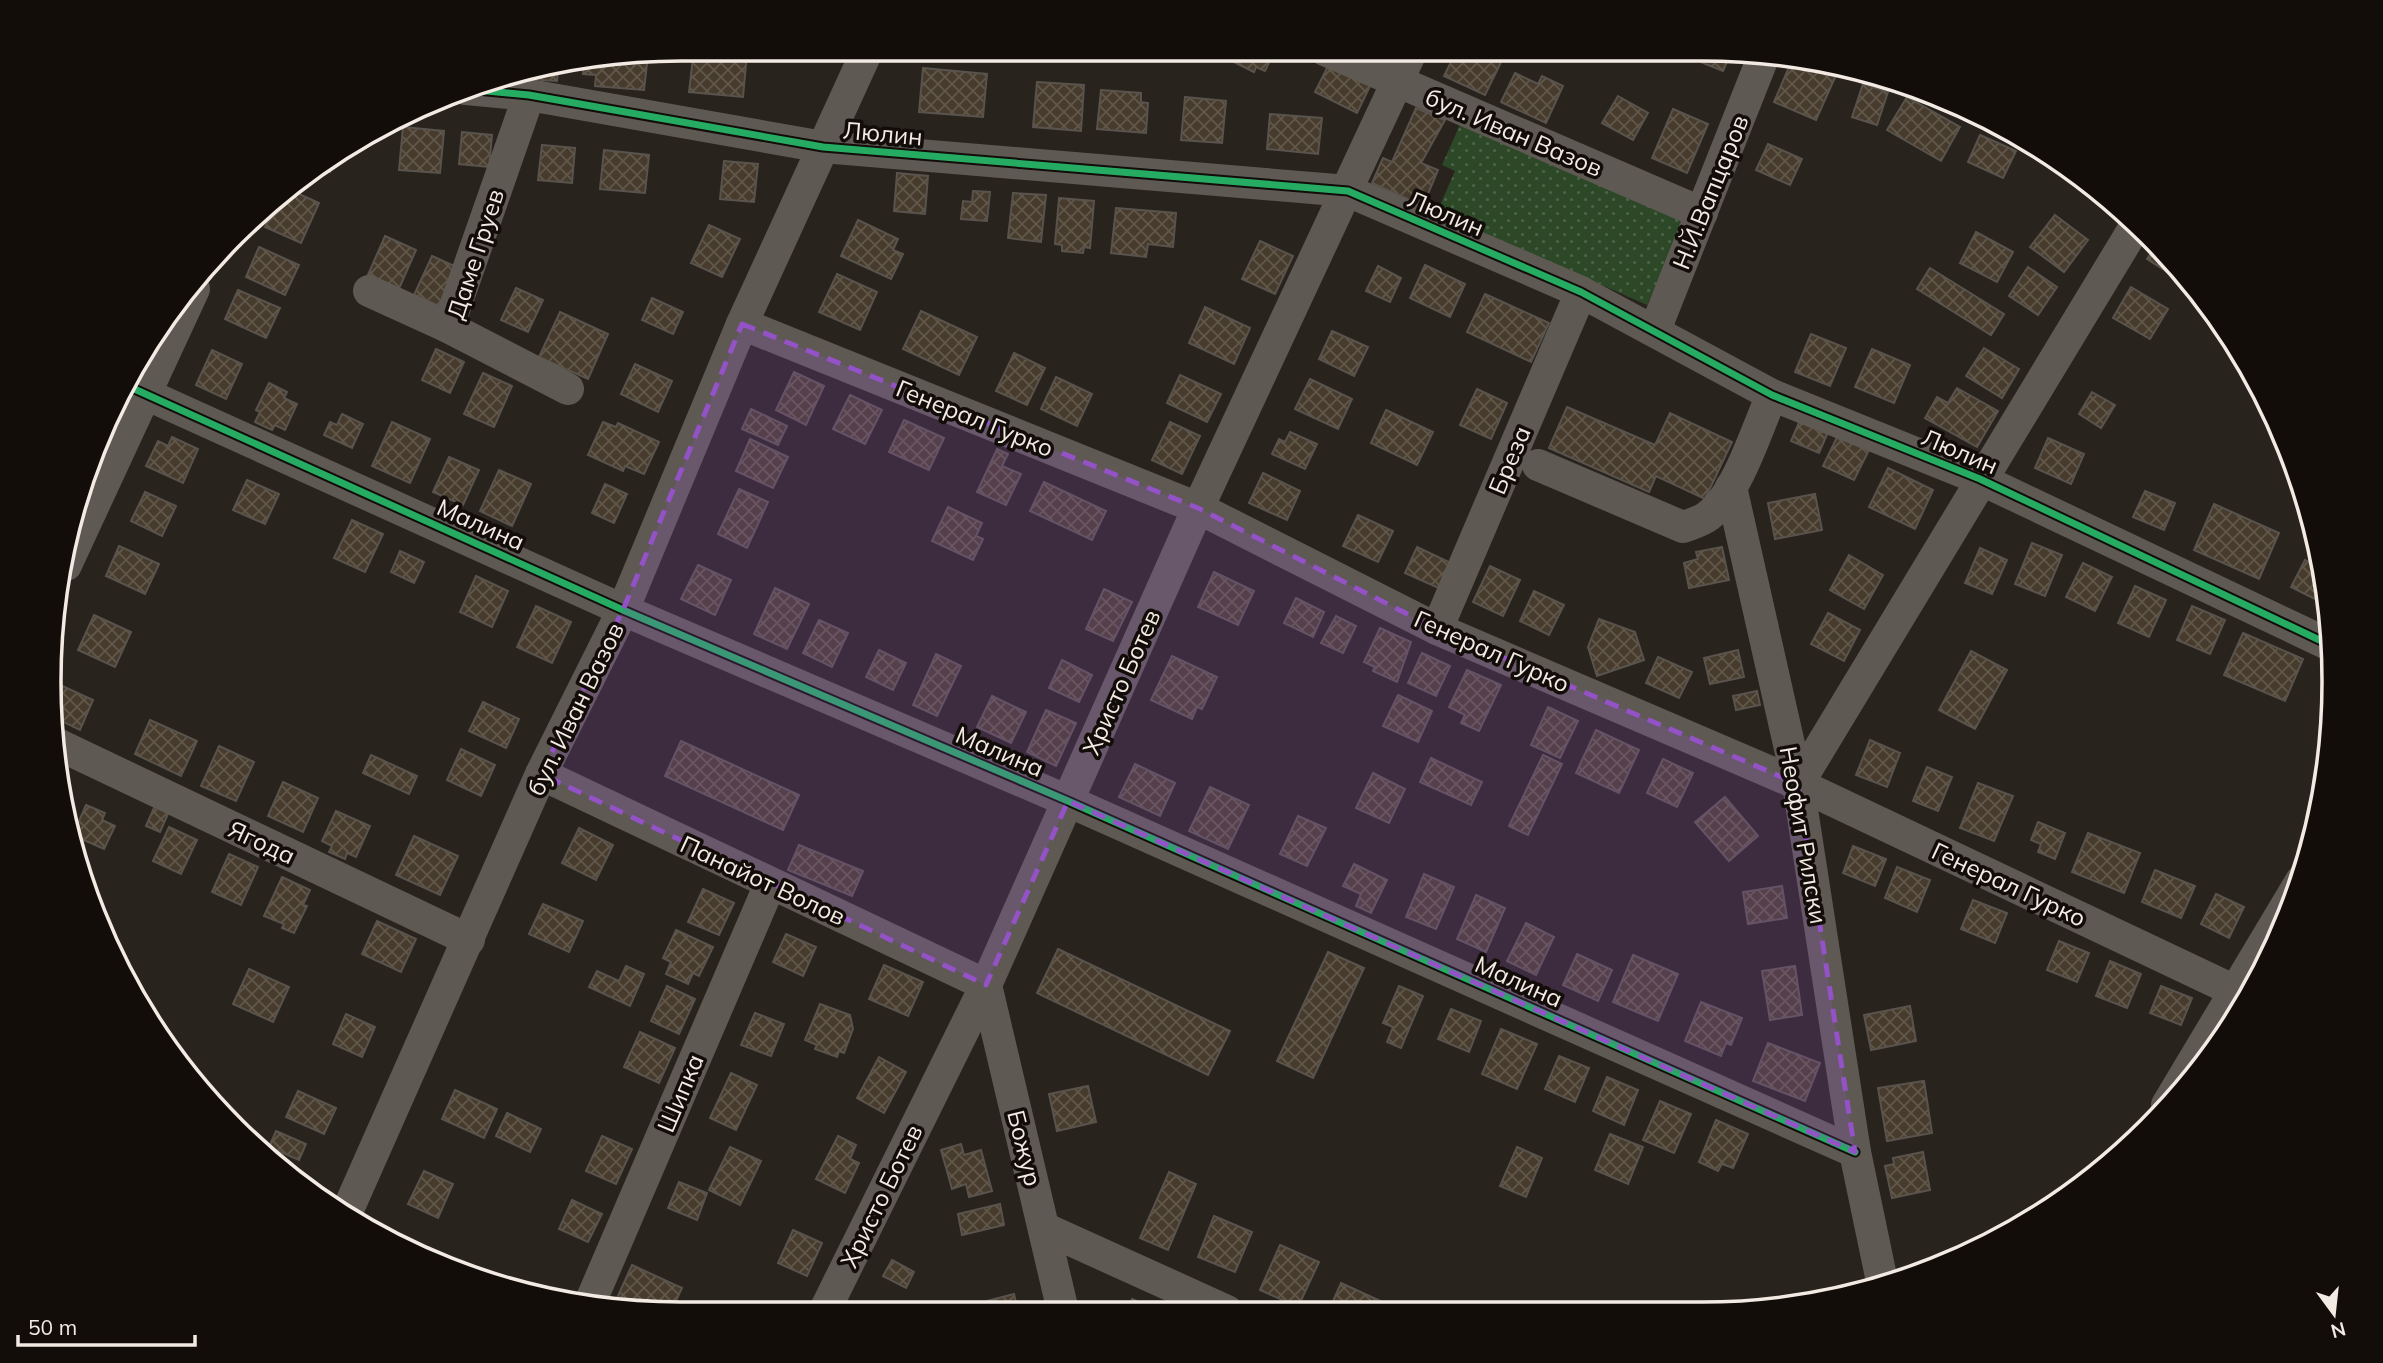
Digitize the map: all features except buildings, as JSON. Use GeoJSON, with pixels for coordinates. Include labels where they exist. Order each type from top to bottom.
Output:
{"type":"FeatureCollection","features":[{"type":"Feature","properties":{"kind":"street","name":"бул. Иван Вазов"},"geometry":{"type":"LineString","coordinates":[[350,1205],[541,774],[623,610],[742,324],[862,61]]}},
{"type":"Feature","properties":{"kind":"street","name":"бул. Иван Вазов"},"geometry":{"type":"LineString","coordinates":[[1350,61],[1702,213]]}},
{"type":"Feature","properties":{"kind":"street","name":"Христо Ботев"},"geometry":{"type":"LineString","coordinates":[[829,1302],[986,985],[1198,509],[1407,61]]}},
{"type":"Feature","properties":{"kind":"street","name":"Н.Й.Вапцаров"},"geometry":{"type":"LineString","coordinates":[[1655,330],[1760,65]]}},
{"type":"Feature","properties":{"kind":"street","name":"Люлин"},"geometry":{"type":"LineString","coordinates":[[491,91],[529,95],[823,147],[1348,191],[1581,292],[1772,395],[1980,479],[2320,640]]}},
{"type":"Feature","properties":{"kind":"street","name":"Даме Груев"},"geometry":{"type":"LineString","coordinates":[[529,95],[448,327],[568,388]]}},
{"type":"Feature","properties":{"kind":"street"},"geometry":{"type":"LineString","coordinates":[[1798,784],[2130,234]]}},
{"type":"Feature","properties":{"kind":"street"},"geometry":{"type":"LineString","coordinates":[[369,291],[448,327]]}},
{"type":"Feature","properties":{"kind":"street","name":"Бреза"},"geometry":{"type":"LineString","coordinates":[[1437,629],[1581,292]]}},
{"type":"Feature","properties":{"kind":"street","name":"Генерал Гурко"},"geometry":{"type":"LineString","coordinates":[[742,324],[1198,509],[1437,629],[1798,784],[2235,991]]}},
{"type":"Feature","properties":{"kind":"street"},"geometry":{"type":"LineString","coordinates":[[79,533],[138,390],[173,327]]}},
{"type":"Feature","properties":{"kind":"street","name":"Малина"},"geometry":{"type":"LineString","coordinates":[[138,390],[623,610],[1068,801],[1854,1152]]}},
{"type":"Feature","properties":{"kind":"street"},"geometry":{"type":"LineString","coordinates":[[1538,465],[1683,527],[1708,517],[1731,486],[1772,395]]}},
{"type":"Feature","properties":{"kind":"street","name":"Неофит Рилски"},"geometry":{"type":"LineString","coordinates":[[1731,486],[1798,784],[1854,1152],[1881,1275]]}},
{"type":"Feature","properties":{"kind":"street","name":"Ягода"},"geometry":{"type":"LineString","coordinates":[[66,748],[469,940]]}},
{"type":"Feature","properties":{"kind":"street","name":"Панайот Волов"},"geometry":{"type":"LineString","coordinates":[[541,774],[986,985]]}},
{"type":"Feature","properties":{"kind":"street","name":"Шипка"},"geometry":{"type":"LineString","coordinates":[[593,1295],[770,884]]}},
{"type":"Feature","properties":{"kind":"street"},"geometry":{"type":"LineString","coordinates":[[2197,1055],[2265,942]]}},
{"type":"Feature","properties":{"kind":"street","name":"Божур"},"geometry":{"type":"LineString","coordinates":[[986,985],[1061,1302]]}},
{"type":"Feature","properties":{"kind":"street"},"geometry":{"type":"LineString","coordinates":[[1044,1228],[1207,1302]]}},
{"type":"Feature","properties":{"kind":"highlighted area"},"geometry":{"type":"Polygon","coordinates":[[[742,324],[1198,508],[1437,629],[1798,784],[1855,1152],[1068,801],[986,985],[541,774],[623,610],[742,324]]]}},
{"type":"Feature","properties":{"kind":"green space"},"geometry":{"type":"Polygon","coordinates":[[[1463,118],[1686,217],[1647,305],[1437,212],[1455,171],[1442,165],[1463,118]]]}},
{"type":"Feature","properties":{"kind":"cycle path"},"geometry":{"type":"LineString","coordinates":[[491,91],[529,95],[823,147],[1348,191],[1581,292],[1772,395],[1980,479],[2320,640]]}},
{"type":"Feature","properties":{"kind":"cycle path"},"geometry":{"type":"LineString","coordinates":[[134,389],[623,610],[1068,801],[1855,1152]]}}]}
